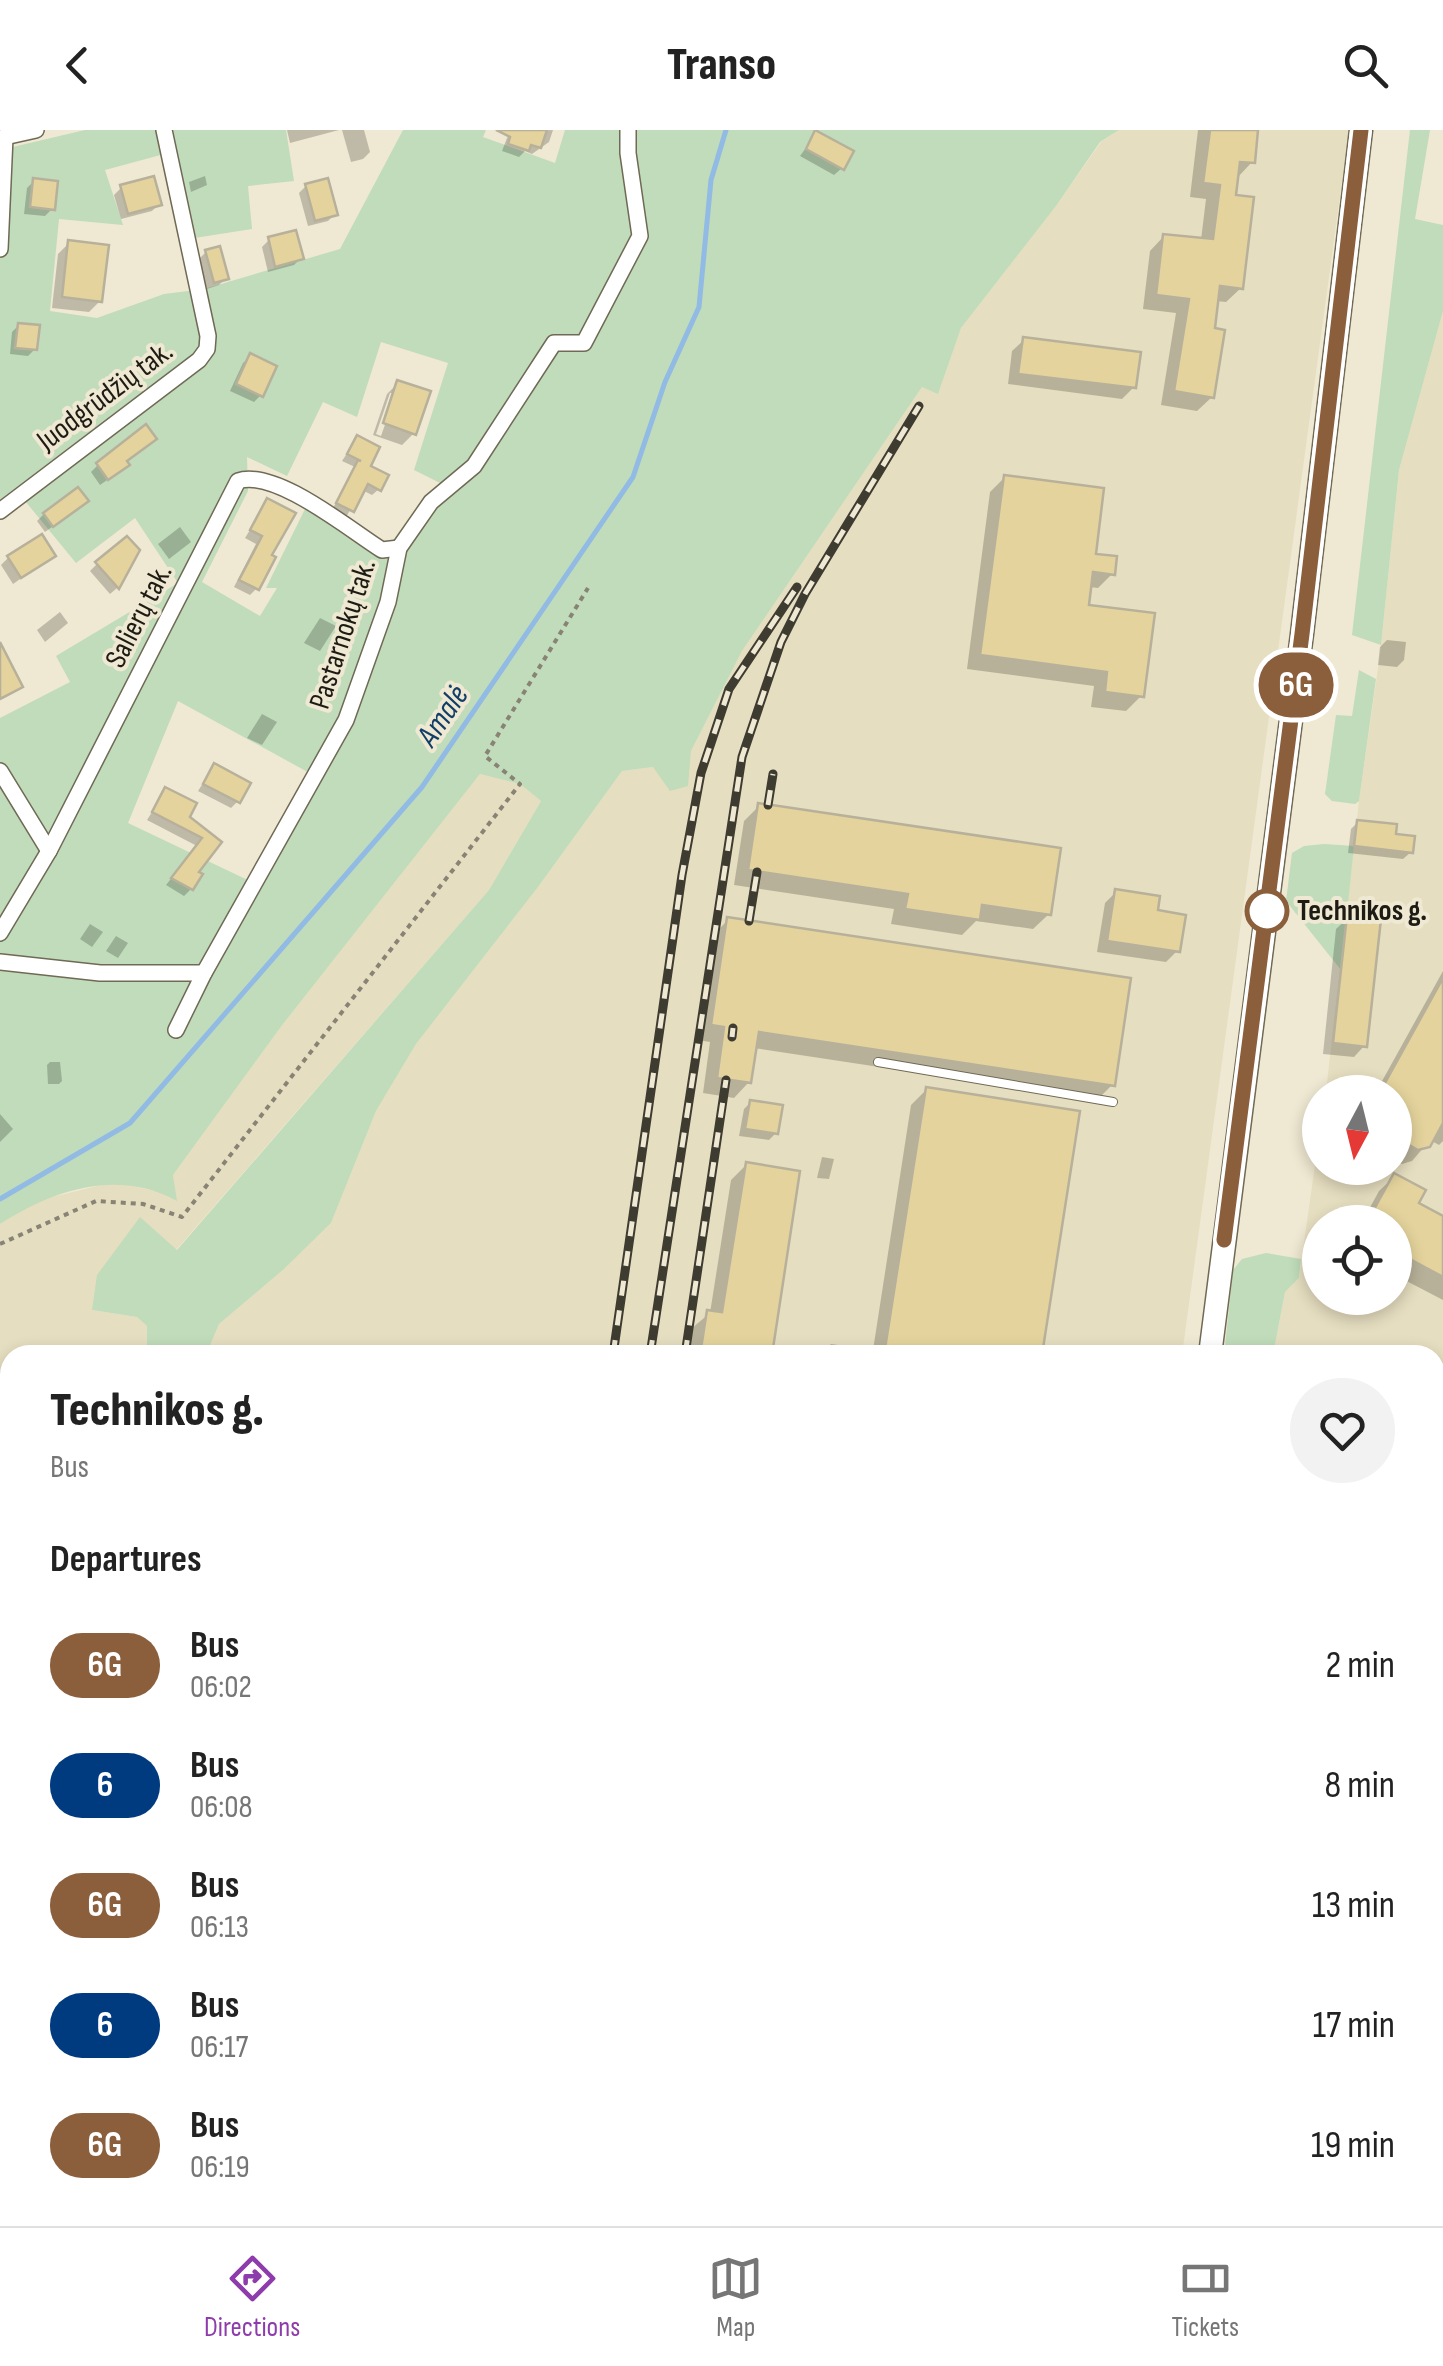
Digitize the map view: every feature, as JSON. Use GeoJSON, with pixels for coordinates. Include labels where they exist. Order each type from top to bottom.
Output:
{"type":"FeatureCollection","features":[{"type":"Feature","properties":{"kind":"street"},"geometry":{"type":"LineString","coordinates":[[0,249],[3,137],[36,130]]}},
{"type":"Feature","properties":{"kind":"street","name":"Juodgrūdžių tak."},"geometry":{"type":"LineString","coordinates":[[0,512],[198,360],[207,348],[208,336],[164,130]]}},
{"type":"Feature","properties":{"kind":"street","name":"Pastarnokų tak."},"geometry":{"type":"LineString","coordinates":[[176,1030],[346,720],[388,602],[398,548],[431,502],[474,466],[554,343],[584,343],[640,236],[628,130]]}},
{"type":"Feature","properties":{"kind":"street"},"geometry":{"type":"LineString","coordinates":[[1211,1345],[1300,653],[1361,130]]}},
{"type":"Feature","properties":{"kind":"street","name":"Salierų tak."},"geometry":{"type":"LineString","coordinates":[[0,933],[49,851],[238,481],[250,477],[284,488],[382,550],[398,548]]}},
{"type":"Feature","properties":{"kind":"street"},"geometry":{"type":"LineString","coordinates":[[0,771],[49,851]]}},
{"type":"Feature","properties":{"kind":"street"},"geometry":{"type":"LineString","coordinates":[[0,962],[100,973],[204,973]]}},
{"type":"Feature","properties":{"kind":"lane"},"geometry":{"type":"LineString","coordinates":[[878,1062],[1113,1102]]}},
{"type":"Feature","properties":{"kind":"path"},"geometry":{"type":"LineString","coordinates":[[0,1244],[96,1200],[143,1204],[182,1217],[520,784],[484,756],[588,588]]}},
{"type":"Feature","properties":{"kind":"shaded area"},"geometry":{"type":"Polygon","coordinates":[[[1119,130],[1349,130],[1183,1345],[210,1345],[219,1324],[331,1223],[376,1111],[416,1044],[622,771],[653,767],[687,786],[691,751],[742,651],[922,387],[938,393],[961,328],[1101,142],[1119,130]]]}},
{"type":"Feature","properties":{"kind":"shaded area"},"geometry":{"type":"Polygon","coordinates":[[[1443,311],[1443,1345],[1275,1345],[1285,1292],[1299,1278],[1302,1257],[1302,1315],[1412,1315],[1412,1205],[1309,1205],[1312,1185],[1412,1185],[1412,1075],[1328,1075],[1380,655],[1399,470],[1443,311]]]}},
{"type":"Feature","properties":{"kind":"shaded area"},"geometry":{"type":"Polygon","coordinates":[[[480,774],[520,784],[541,801],[489,890],[176,1250],[92,1310],[137,1317],[147,1326],[147,1345],[0,1345],[0,1224],[36,1201],[114,1182],[160,1192],[176,1200],[173,1175],[283,1024],[480,774]]]}},
{"type":"Feature","properties":{"kind":"green space"},"geometry":{"type":"Polygon","coordinates":[[[85,130],[286,130],[294,181],[248,186],[252,229],[188,239],[168,153],[105,170],[123,225],[59,219],[50,311],[97,318],[164,294],[204,289],[340,249],[403,130],[486,130],[483,137],[555,163],[565,130],[1119,130],[1100,142],[1056,206],[961,328],[938,394],[922,387],[742,651],[691,751],[688,786],[670,791],[653,767],[622,771],[416,1044],[376,1111],[331,1223],[219,1324],[210,1345],[147,1345],[147,1326],[137,1317],[92,1310],[97,1275],[140,1217],[177,1250],[489,890],[541,801],[520,784],[480,774],[283,1024],[173,1175],[177,1201],[132,1186],[86,1187],[42,1201],[0,1224],[0,718],[70,682],[56,656],[178,583],[135,518],[76,563],[21,496],[0,511],[0,150],[85,130]],[[381,342],[357,417],[323,402],[287,476],[247,457],[248,491],[202,582],[260,616],[277,588],[266,588],[305,509],[395,563],[448,487],[414,470],[448,363],[381,342]],[[178,701],[128,823],[256,884],[315,776],[178,701]]]}},
{"type":"Feature","properties":{"kind":"green space"},"geometry":{"type":"Polygon","coordinates":[[[1410,130],[1430,130],[1415,219],[1443,225],[1443,311],[1399,470],[1381,645],[1352,635],[1410,130]]]}},
{"type":"Feature","properties":{"kind":"green space"},"geometry":{"type":"Polygon","coordinates":[[[1359,670],[1376,679],[1359,801],[1355,804],[1332,801],[1325,794],[1336,715],[1352,716],[1359,670]]]}},
{"type":"Feature","properties":{"kind":"green space"},"geometry":{"type":"Polygon","coordinates":[[[1304,846],[1354,846],[1341,970],[1286,901],[1292,853],[1304,846]]]}},
{"type":"Feature","properties":{"kind":"green space"},"geometry":{"type":"Polygon","coordinates":[[[1266,1253],[1301,1259],[1299,1278],[1285,1292],[1275,1345],[1225,1345],[1233,1270],[1242,1259],[1266,1253]]]}},
{"type":"Feature","properties":{"kind":"building"},"geometry":{"type":"Polygon","coordinates":[[[496,130],[547,130],[541,148],[531,145],[529,151],[508,144],[510,137],[496,130]]]}},
{"type":"Feature","properties":{"kind":"building"},"geometry":{"type":"Polygon","coordinates":[[[815,130],[854,151],[844,170],[806,149],[815,130]]]}},
{"type":"Feature","properties":{"kind":"building"},"geometry":{"type":"Polygon","coordinates":[[[1210,130],[1258,130],[1255,163],[1240,162],[1236,195],[1254,197],[1243,289],[1220,286],[1215,328],[1225,330],[1214,398],[1174,391],[1189,299],[1156,295],[1163,234],[1213,239],[1220,185],[1203,183],[1210,130]]]}},
{"type":"Feature","properties":{"kind":"building"},"geometry":{"type":"Polygon","coordinates":[[[154,176],[162,205],[128,214],[120,185],[154,176]]]}},
{"type":"Feature","properties":{"kind":"building"},"geometry":{"type":"Polygon","coordinates":[[[33,178],[58,181],[55,210],[30,207],[33,178]]]}},
{"type":"Feature","properties":{"kind":"building"},"geometry":{"type":"Polygon","coordinates":[[[328,178],[338,215],[315,221],[305,184],[328,178]]]}},
{"type":"Feature","properties":{"kind":"building"},"geometry":{"type":"Polygon","coordinates":[[[296,230],[304,259],[275,267],[268,237],[296,230]]]}},
{"type":"Feature","properties":{"kind":"building"},"geometry":{"type":"Polygon","coordinates":[[[68,240],[109,245],[102,302],[62,297],[68,240]]]}},
{"type":"Feature","properties":{"kind":"building"},"geometry":{"type":"Polygon","coordinates":[[[220,246],[229,279],[214,283],[205,250],[220,246]]]}},
{"type":"Feature","properties":{"kind":"building"},"geometry":{"type":"Polygon","coordinates":[[[18,323],[40,325],[37,350],[15,348],[18,323]]]}},
{"type":"Feature","properties":{"kind":"building"},"geometry":{"type":"Polygon","coordinates":[[[1023,337],[1141,352],[1136,388],[1018,374],[1023,337]]]}},
{"type":"Feature","properties":{"kind":"building"},"geometry":{"type":"Polygon","coordinates":[[[250,353],[277,366],[263,397],[236,384],[250,353]]]}},
{"type":"Feature","properties":{"kind":"building"},"geometry":{"type":"Polygon","coordinates":[[[397,380],[431,391],[416,435],[383,423],[397,380]]]}},
{"type":"Feature","properties":{"kind":"building"},"geometry":{"type":"Polygon","coordinates":[[[146,424],[157,439],[108,480],[96,463],[146,424]]]}},
{"type":"Feature","properties":{"kind":"building"},"geometry":{"type":"Polygon","coordinates":[[[357,435],[380,447],[371,466],[389,475],[381,491],[368,484],[354,512],[336,503],[358,460],[361,461],[347,454],[357,435]]]}},
{"type":"Feature","properties":{"kind":"building"},"geometry":{"type":"Polygon","coordinates":[[[1004,475],[1104,488],[1096,554],[1117,556],[1115,575],[1093,572],[1089,605],[1155,613],[1144,697],[1105,692],[1107,672],[980,655],[1004,475]]]}},
{"type":"Feature","properties":{"kind":"building"},"geometry":{"type":"Polygon","coordinates":[[[78,487],[89,501],[53,527],[43,513],[78,487]]]}},
{"type":"Feature","properties":{"kind":"building"},"geometry":{"type":"Polygon","coordinates":[[[267,498],[296,513],[272,555],[276,557],[259,590],[239,580],[262,536],[250,530],[267,498]]]}},
{"type":"Feature","properties":{"kind":"building"},"geometry":{"type":"Polygon","coordinates":[[[42,534],[56,556],[21,578],[7,556],[42,534]]]}},
{"type":"Feature","properties":{"kind":"building"},"geometry":{"type":"Polygon","coordinates":[[[127,536],[140,550],[119,589],[95,562],[127,536]]]}},
{"type":"Feature","properties":{"kind":"building"},"geometry":{"type":"Polygon","coordinates":[[[0,642],[23,687],[0,699],[0,642]]]}},
{"type":"Feature","properties":{"kind":"building"},"geometry":{"type":"Polygon","coordinates":[[[214,763],[251,783],[240,803],[203,784],[214,763]]]}},
{"type":"Feature","properties":{"kind":"building"},"geometry":{"type":"Polygon","coordinates":[[[165,787],[197,803],[190,817],[222,842],[199,872],[203,874],[193,890],[171,878],[202,838],[152,812],[165,787]]]}},
{"type":"Feature","properties":{"kind":"building"},"geometry":{"type":"Polygon","coordinates":[[[758,803],[1061,848],[1051,915],[982,905],[980,920],[905,909],[908,894],[748,870],[758,803]]]}},
{"type":"Feature","properties":{"kind":"building"},"geometry":{"type":"Polygon","coordinates":[[[1357,820],[1397,824],[1396,834],[1415,836],[1413,853],[1354,846],[1357,820]]]}},
{"type":"Feature","properties":{"kind":"building"},"geometry":{"type":"Polygon","coordinates":[[[1115,889],[1160,896],[1158,910],[1186,915],[1180,952],[1107,941],[1115,889]]]}},
{"type":"Feature","properties":{"kind":"building"},"geometry":{"type":"Polygon","coordinates":[[[1347,915],[1381,919],[1367,1047],[1333,1043],[1347,915]]]}},
{"type":"Feature","properties":{"kind":"building"},"geometry":{"type":"Polygon","coordinates":[[[727,917],[1131,978],[1115,1086],[759,1032],[751,1083],[717,1078],[724,1027],[711,1025],[727,917]]]}},
{"type":"Feature","properties":{"kind":"building"},"geometry":{"type":"Polygon","coordinates":[[[1443,978],[1443,1123],[1430,1147],[1418,1150],[1412,1147],[1412,1075],[1389,1075],[1443,978]]]}},
{"type":"Feature","properties":{"kind":"building"},"geometry":{"type":"Polygon","coordinates":[[[926,1087],[1080,1111],[1044,1345],[886,1345],[926,1087]]]}},
{"type":"Feature","properties":{"kind":"building"},"geometry":{"type":"Polygon","coordinates":[[[750,1100],[783,1105],[778,1134],[745,1129],[750,1100]]]}},
{"type":"Feature","properties":{"kind":"building"},"geometry":{"type":"Polygon","coordinates":[[[746,1162],[800,1171],[774,1345],[702,1345],[707,1310],[722,1312],[746,1162]]]}},
{"type":"Feature","properties":{"kind":"building"},"geometry":{"type":"Polygon","coordinates":[[[1412,1183],[1426,1190],[1419,1203],[1443,1216],[1443,1277],[1412,1260],[1412,1205],[1376,1205],[1387,1185],[1412,1183]]]}},
{"type":"Feature","properties":{"kind":"waterway","name":"Amalė"},"geometry":{"type":"LineString","coordinates":[[0,1199],[130,1123],[422,787],[633,477],[665,382],[699,307],[711,180],[726,130]]}},
{"type":"Feature","properties":{"kind":"railway"},"geometry":{"type":"LineString","coordinates":[[652,1345],[742,757],[781,642],[805,594],[919,406]]}},
{"type":"Feature","properties":{"kind":"railway"},"geometry":{"type":"LineString","coordinates":[[614,1345],[682,875],[701,773],[729,689],[797,587]]}},
{"type":"Feature","properties":{"kind":"railway"},"geometry":{"type":"LineString","coordinates":[[768,805],[773,774]]}},
{"type":"Feature","properties":{"kind":"railway"},"geometry":{"type":"LineString","coordinates":[[749,921],[757,872]]}},
{"type":"Feature","properties":{"kind":"railway"},"geometry":{"type":"LineString","coordinates":[[732,1037],[733,1028]]}},
{"type":"Feature","properties":{"kind":"railway"},"geometry":{"type":"LineString","coordinates":[[686,1345],[726,1080]]}},
{"type":"Feature","properties":{"kind":"bus line","name":"6G"},"geometry":{"type":"LineString","coordinates":[[1224,1240],[1302,634],[1361,130]]}},
{"type":"Feature","properties":{"kind":"place","name":"Technikos g."},"geometry":{"type":"Point","coordinates":[1267,911]}}]}
